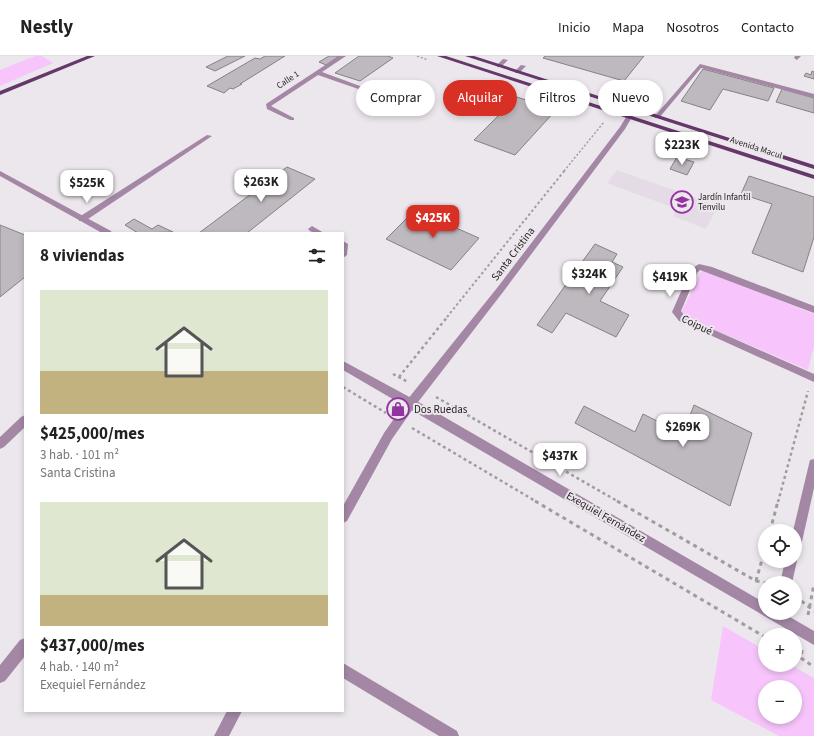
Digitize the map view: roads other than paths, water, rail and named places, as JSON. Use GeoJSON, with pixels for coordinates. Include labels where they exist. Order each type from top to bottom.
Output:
{"type":"FeatureCollection","features":[{"type":"Feature","properties":{"kind":"main road"},"geometry":{"type":"LineString","coordinates":[[0,93],[92,56]]}},
{"type":"Feature","properties":{"kind":"main road","name":"Avenida Macul"},"geometry":{"type":"LineString","coordinates":[[440,56],[598,103]]}},
{"type":"Feature","properties":{"kind":"main road","name":"Avenida Macul"},"geometry":{"type":"LineString","coordinates":[[468,56],[598,101]]}},
{"type":"Feature","properties":{"kind":"main road","name":"Avenida Macul"},"geometry":{"type":"LineString","coordinates":[[640,116],[814,177]]}},
{"type":"Feature","properties":{"kind":"main road","name":"Avenida Macul"},"geometry":{"type":"LineString","coordinates":[[650,116],[814,167]]}},
{"type":"Feature","properties":{"kind":"street","name":"Calle 1"},"geometry":{"type":"LineString","coordinates":[[292,119],[269,108],[268,105],[343,56]]}},
{"type":"Feature","properties":{"kind":"street"},"geometry":{"type":"LineString","coordinates":[[499,66],[505,60]]}},
{"type":"Feature","properties":{"kind":"street"},"geometry":{"type":"LineString","coordinates":[[517,72],[523,66]]}},
{"type":"Feature","properties":{"kind":"street"},"geometry":{"type":"LineString","coordinates":[[657,117],[700,66],[814,96]]}},
{"type":"Feature","properties":{"kind":"street"},"geometry":{"type":"LineString","coordinates":[[318,72],[356,86]]}},
{"type":"Feature","properties":{"kind":"street","name":"Santa Cristina"},"geometry":{"type":"LineString","coordinates":[[344,515],[388,436],[411,403],[504,284],[629,116]]}},
{"type":"Feature","properties":{"kind":"street"},"geometry":{"type":"LineString","coordinates":[[82,219],[209,136]]}},
{"type":"Feature","properties":{"kind":"street"},"geometry":{"type":"LineString","coordinates":[[0,172],[106,232]]}},
{"type":"Feature","properties":{"kind":"street","name":"Coipué"},"geometry":{"type":"LineString","coordinates":[[813,377],[682,319],[676,312],[694,271],[699,267],[709,269],[814,310]]}},
{"type":"Feature","properties":{"kind":"street","name":"Exequiel Fernández"},"geometry":{"type":"LineString","coordinates":[[344,366],[411,403],[758,606]]}},
{"type":"Feature","properties":{"kind":"street"},"geometry":{"type":"LineString","coordinates":[[0,444],[24,421]]}},
{"type":"Feature","properties":{"kind":"street"},"geometry":{"type":"LineString","coordinates":[[800,524],[814,464]]}},
{"type":"Feature","properties":{"kind":"street"},"geometry":{"type":"LineString","coordinates":[[784,620],[814,638]]}},
{"type":"Feature","properties":{"kind":"street"},"geometry":{"type":"LineString","coordinates":[[0,676],[24,646]]}},
{"type":"Feature","properties":{"kind":"street"},"geometry":{"type":"LineString","coordinates":[[344,671],[452,736]]}},
{"type":"Feature","properties":{"kind":"street"},"geometry":{"type":"LineString","coordinates":[[221,736],[234,712]]}},
{"type":"Feature","properties":{"kind":"place","name":"Jardín Infantil Tenvilu"},"geometry":{"type":"Point","coordinates":[682,202]}},
{"type":"Feature","properties":{"kind":"place","name":"Dos Ruedas"},"geometry":{"type":"Point","coordinates":[398,409]}}]}
